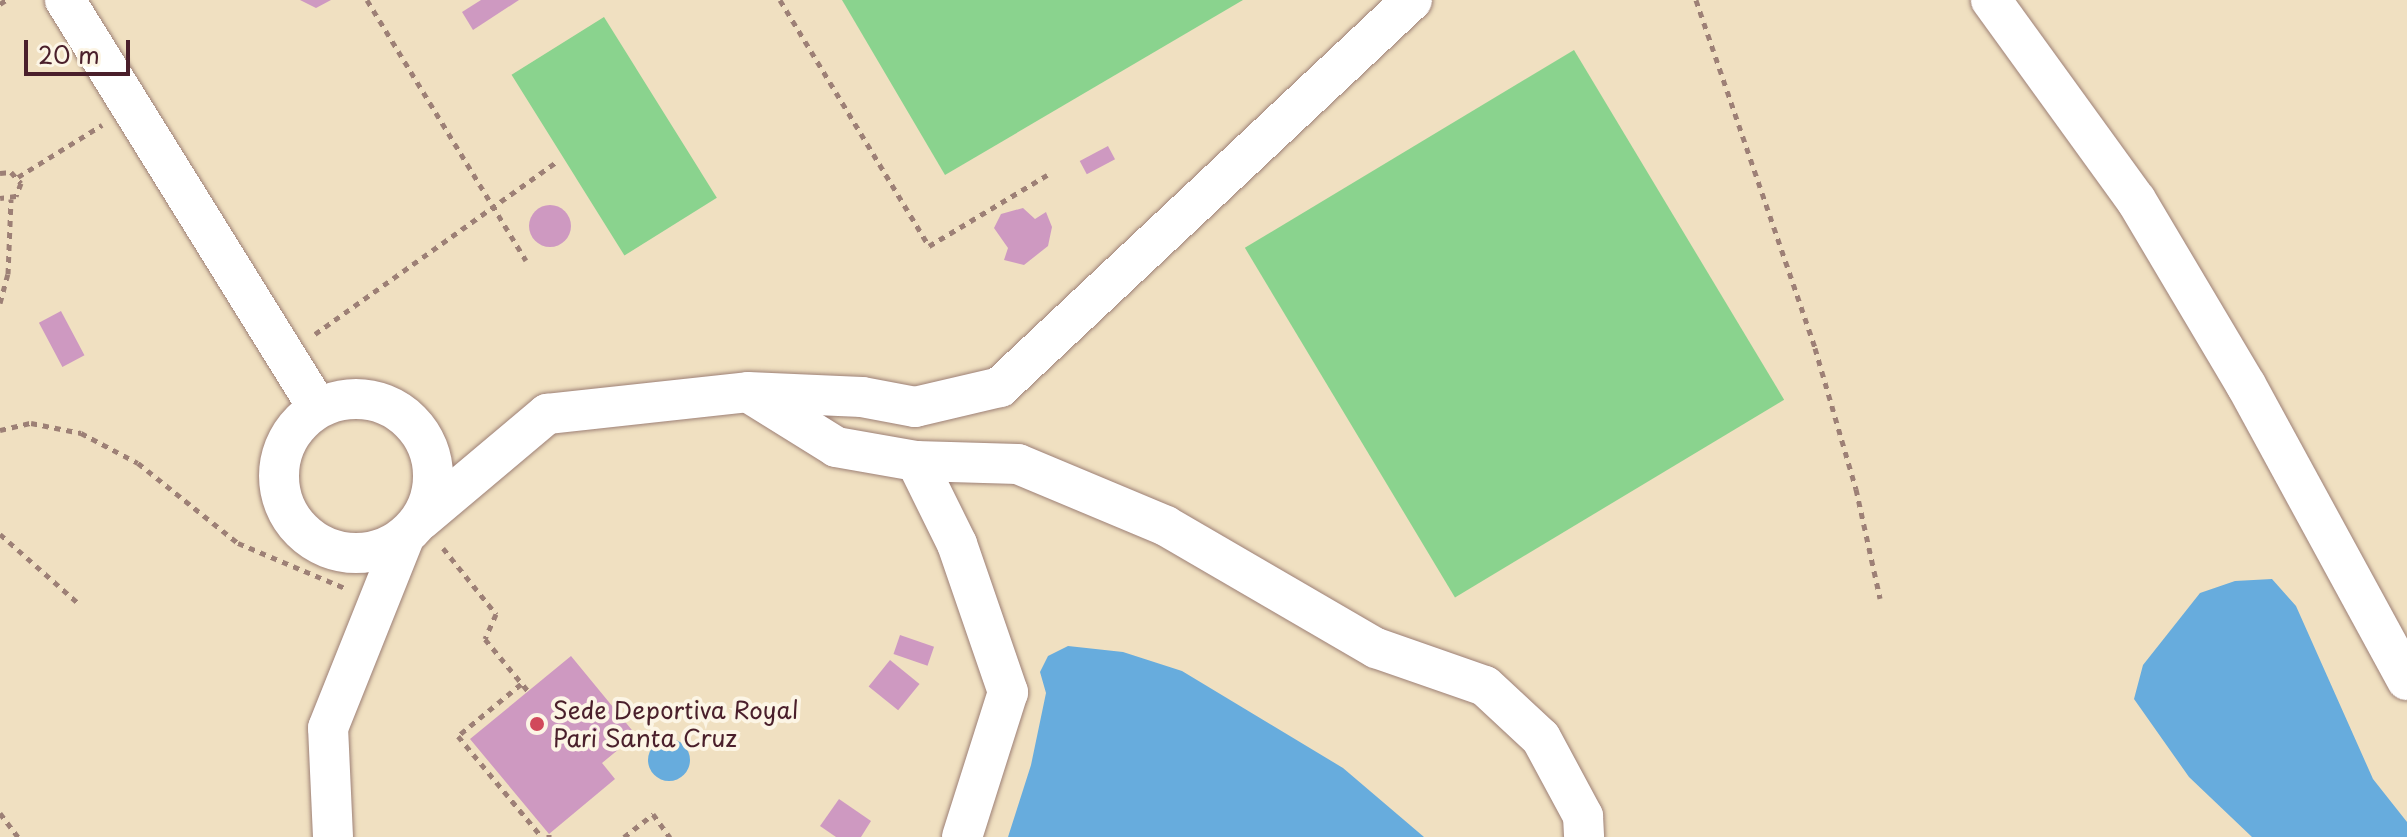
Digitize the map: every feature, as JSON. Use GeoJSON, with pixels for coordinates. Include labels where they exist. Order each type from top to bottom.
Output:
{"type":"FeatureCollection","features":[{"type":"Feature","properties":{"kind":"street"},"geometry":{"type":"LineString","coordinates":[[65,0],[318,408]]}},
{"type":"Feature","properties":{"kind":"street"},"geometry":{"type":"LineString","coordinates":[[333,837],[328,728],[381,597],[412,529],[431,497],[434,471],[415,425],[371,400],[346,399],[318,408],[286,443],[279,468],[280,494],[290,518],[319,544],[356,555],[382,550],[412,529],[547,414],[748,392],[862,397],[915,407],[1000,387],[1412,0]]}},
{"type":"Feature","properties":{"kind":"street"},"geometry":{"type":"LineString","coordinates":[[1991,0],[2136,200],[2246,385],[2407,680]]}},
{"type":"Feature","properties":{"kind":"street"},"geometry":{"type":"LineString","coordinates":[[748,392],[836,447],[916,461],[1018,464],[1166,526],[1376,648],[1485,686],[1541,738],[1583,816],[1584,837]]}},
{"type":"Feature","properties":{"kind":"street"},"geometry":{"type":"LineString","coordinates":[[916,461],[957,544],[1008,692],[962,837]]}},
{"type":"Feature","properties":{"kind":"path"},"geometry":{"type":"LineString","coordinates":[[0,4],[6,0]]}},
{"type":"Feature","properties":{"kind":"path"},"geometry":{"type":"LineString","coordinates":[[367,0],[526,260]]}},
{"type":"Feature","properties":{"kind":"path"},"geometry":{"type":"LineString","coordinates":[[780,0],[929,246],[1047,175]]}},
{"type":"Feature","properties":{"kind":"path"},"geometry":{"type":"LineString","coordinates":[[1696,0],[1815,348],[1856,489],[1880,598]]}},
{"type":"Feature","properties":{"kind":"path"},"geometry":{"type":"LineString","coordinates":[[0,173],[18,177],[131,107]]}},
{"type":"Feature","properties":{"kind":"path"},"geometry":{"type":"LineString","coordinates":[[284,356],[555,163]]}},
{"type":"Feature","properties":{"kind":"path"},"geometry":{"type":"LineString","coordinates":[[0,303],[8,274],[11,199],[20,190],[18,177]]}},
{"type":"Feature","properties":{"kind":"path"},"geometry":{"type":"LineString","coordinates":[[0,198],[11,199]]}},
{"type":"Feature","properties":{"kind":"path"},"geometry":{"type":"LineString","coordinates":[[0,430],[31,423],[81,433],[138,463],[238,543],[316,580],[381,597]]}},
{"type":"Feature","properties":{"kind":"path"},"geometry":{"type":"LineString","coordinates":[[412,529],[496,614],[485,639],[528,691]]}},
{"type":"Feature","properties":{"kind":"path"},"geometry":{"type":"LineString","coordinates":[[0,534],[78,603]]}},
{"type":"Feature","properties":{"kind":"path"},"geometry":{"type":"LineString","coordinates":[[521,684],[458,736],[547,836]]}},
{"type":"Feature","properties":{"kind":"path"},"geometry":{"type":"LineString","coordinates":[[0,813],[18,837]]}},
{"type":"Feature","properties":{"kind":"path"},"geometry":{"type":"LineString","coordinates":[[624,837],[653,814],[670,837]]}},
{"type":"Feature","properties":{"kind":"green space"},"geometry":{"type":"Polygon","coordinates":[[[842,0],[1243,0],[945,175],[842,0]]]}},
{"type":"Feature","properties":{"kind":"green space"},"geometry":{"type":"Polygon","coordinates":[[[604,17],[717,198],[624,255],[512,75],[604,17]]]}},
{"type":"Feature","properties":{"kind":"green space"},"geometry":{"type":"Polygon","coordinates":[[[1574,50],[1784,400],[1455,597],[1245,248],[1574,50]]]}},
{"type":"Feature","properties":{"kind":"water"},"geometry":{"type":"Polygon","coordinates":[[[2272,579],[2296,606],[2373,779],[2407,822],[2407,837],[2252,837],[2189,777],[2134,699],[2143,665],[2200,593],[2235,581],[2272,579]]]}},
{"type":"Feature","properties":{"kind":"water"},"geometry":{"type":"Polygon","coordinates":[[[1068,646],[1123,652],[1182,671],[1343,768],[1424,837],[1008,837],[1031,765],[1046,693],[1040,672],[1048,656],[1068,646]]]}},
{"type":"Feature","properties":{"kind":"water"},"geometry":{"type":"Polygon","coordinates":[[[669,739],[684,745],[690,760],[684,775],[669,781],[654,775],[648,760],[654,745],[669,739]]]}},
{"type":"Feature","properties":{"kind":"building"},"geometry":{"type":"Polygon","coordinates":[[[300,0],[331,0],[316,8],[300,0]]]}},
{"type":"Feature","properties":{"kind":"building"},"geometry":{"type":"Polygon","coordinates":[[[481,0],[519,0],[473,30],[462,12],[481,0]]]}},
{"type":"Feature","properties":{"kind":"building"},"geometry":{"type":"Polygon","coordinates":[[[1108,146],[1115,159],[1087,174],[1080,161],[1108,146]]]}},
{"type":"Feature","properties":{"kind":"building"},"geometry":{"type":"Polygon","coordinates":[[[550,205],[565,211],[571,226],[565,241],[550,247],[535,241],[529,226],[535,211],[550,205]]]}},
{"type":"Feature","properties":{"kind":"building"},"geometry":{"type":"Polygon","coordinates":[[[1023,208],[1035,219],[1046,212],[1052,227],[1048,246],[1024,265],[1004,260],[1008,248],[994,228],[1001,214],[1023,208]]]}},
{"type":"Feature","properties":{"kind":"building"},"geometry":{"type":"Polygon","coordinates":[[[61,311],[84,355],[62,367],[39,323],[61,311]]]}},
{"type":"Feature","properties":{"kind":"building"},"geometry":{"type":"Polygon","coordinates":[[[900,635],[934,647],[928,666],[893,654],[900,635]]]}},
{"type":"Feature","properties":{"kind":"building"},"geometry":{"type":"Polygon","coordinates":[[[571,656],[636,735],[602,763],[615,779],[549,834],[470,739],[571,656]]]}},
{"type":"Feature","properties":{"kind":"building"},"geometry":{"type":"Polygon","coordinates":[[[890,660],[920,684],[898,710],[869,686],[890,660]]]}},
{"type":"Feature","properties":{"kind":"building"},"geometry":{"type":"Polygon","coordinates":[[[839,799],[871,821],[861,837],[836,837],[820,826],[839,799]]]}},
{"type":"Feature","properties":{"kind":"place","name":"Sede Deportiva Royal Pari Santa Cruz"},"geometry":{"type":"Point","coordinates":[537,724]}}]}
